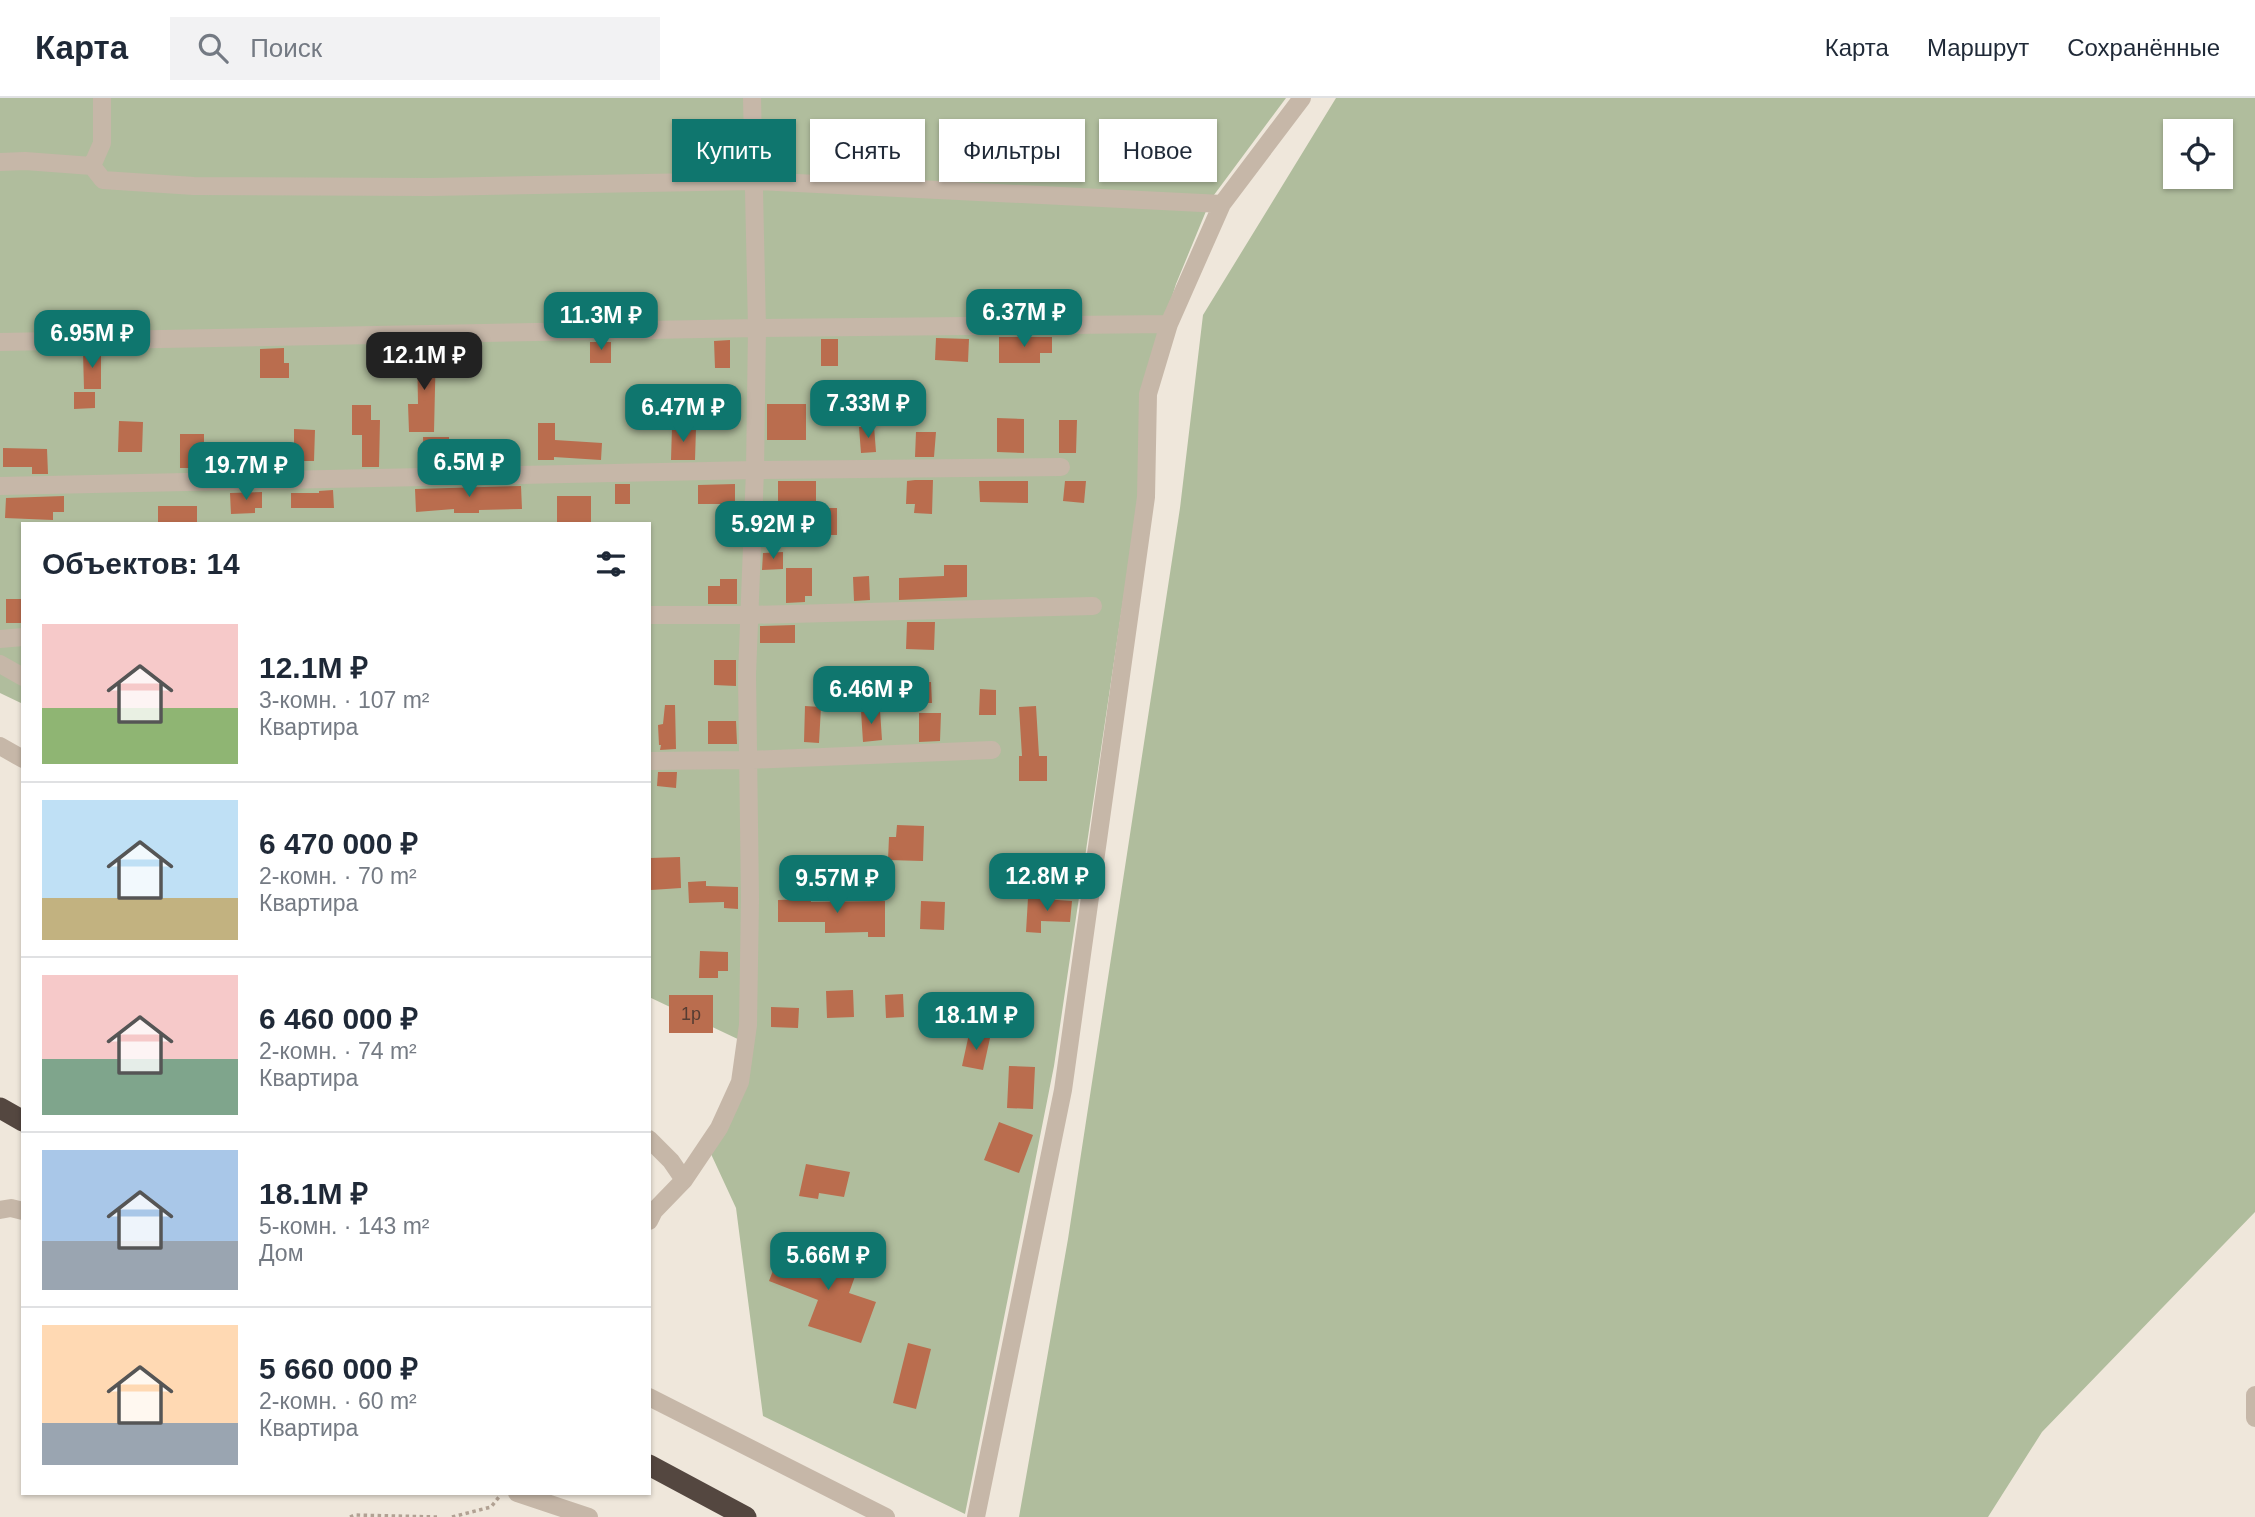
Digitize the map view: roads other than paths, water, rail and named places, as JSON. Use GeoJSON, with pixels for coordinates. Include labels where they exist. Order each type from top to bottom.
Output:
{"type":"FeatureCollection","features":[{"type":"Feature","properties":{"kind":"highway"},"geometry":{"type":"LineString","coordinates":[[0,1108],[21,1120]]}},
{"type":"Feature","properties":{"kind":"highway"},"geometry":{"type":"LineString","coordinates":[[651,1466],[746,1517]]}},
{"type":"Feature","properties":{"kind":"street"},"geometry":{"type":"LineString","coordinates":[[92,166],[103,143],[102,98]]}},
{"type":"Feature","properties":{"kind":"street"},"geometry":{"type":"LineString","coordinates":[[752,98],[753,119]]}},
{"type":"Feature","properties":{"kind":"street"},"geometry":{"type":"LineString","coordinates":[[976,1517],[1063,1090],[1146,497],[1148,394],[1169,324],[1222,204],[1302,98]]}},
{"type":"Feature","properties":{"kind":"street"},"geometry":{"type":"LineString","coordinates":[[0,162],[92,166],[103,180],[194,186],[430,187],[701,182]]}},
{"type":"Feature","properties":{"kind":"street"},"geometry":{"type":"LineString","coordinates":[[651,1216],[684,1180],[719,1128],[740,1082],[748,1025],[748,615],[755,470],[755,182]]}},
{"type":"Feature","properties":{"kind":"street"},"geometry":{"type":"LineString","coordinates":[[775,182],[1222,204]]}},
{"type":"Feature","properties":{"kind":"street"},"geometry":{"type":"LineString","coordinates":[[0,342],[757,328],[1169,324]]}},
{"type":"Feature","properties":{"kind":"street"},"geometry":{"type":"LineString","coordinates":[[0,486],[755,470],[1061,467]]}},
{"type":"Feature","properties":{"kind":"street"},"geometry":{"type":"LineString","coordinates":[[651,615],[1093,606]]}},
{"type":"Feature","properties":{"kind":"street"},"geometry":{"type":"LineString","coordinates":[[0,639],[21,637]]}},
{"type":"Feature","properties":{"kind":"street"},"geometry":{"type":"LineString","coordinates":[[0,664],[21,676]]}},
{"type":"Feature","properties":{"kind":"street"},"geometry":{"type":"LineString","coordinates":[[0,746],[21,758]]}},
{"type":"Feature","properties":{"kind":"street"},"geometry":{"type":"LineString","coordinates":[[651,761],[747,760],[992,750]]}},
{"type":"Feature","properties":{"kind":"street"},"geometry":{"type":"LineString","coordinates":[[651,1141],[671,1161],[684,1180]]}},
{"type":"Feature","properties":{"kind":"street"},"geometry":{"type":"LineString","coordinates":[[0,1210],[11,1208],[21,1210]]}},
{"type":"Feature","properties":{"kind":"street"},"geometry":{"type":"LineString","coordinates":[[2255,1395],[2255,1418]]}},
{"type":"Feature","properties":{"kind":"street"},"geometry":{"type":"LineString","coordinates":[[651,1398],[886,1517]]}},
{"type":"Feature","properties":{"kind":"street"},"geometry":{"type":"LineString","coordinates":[[523,1495],[589,1517]]}}]}
